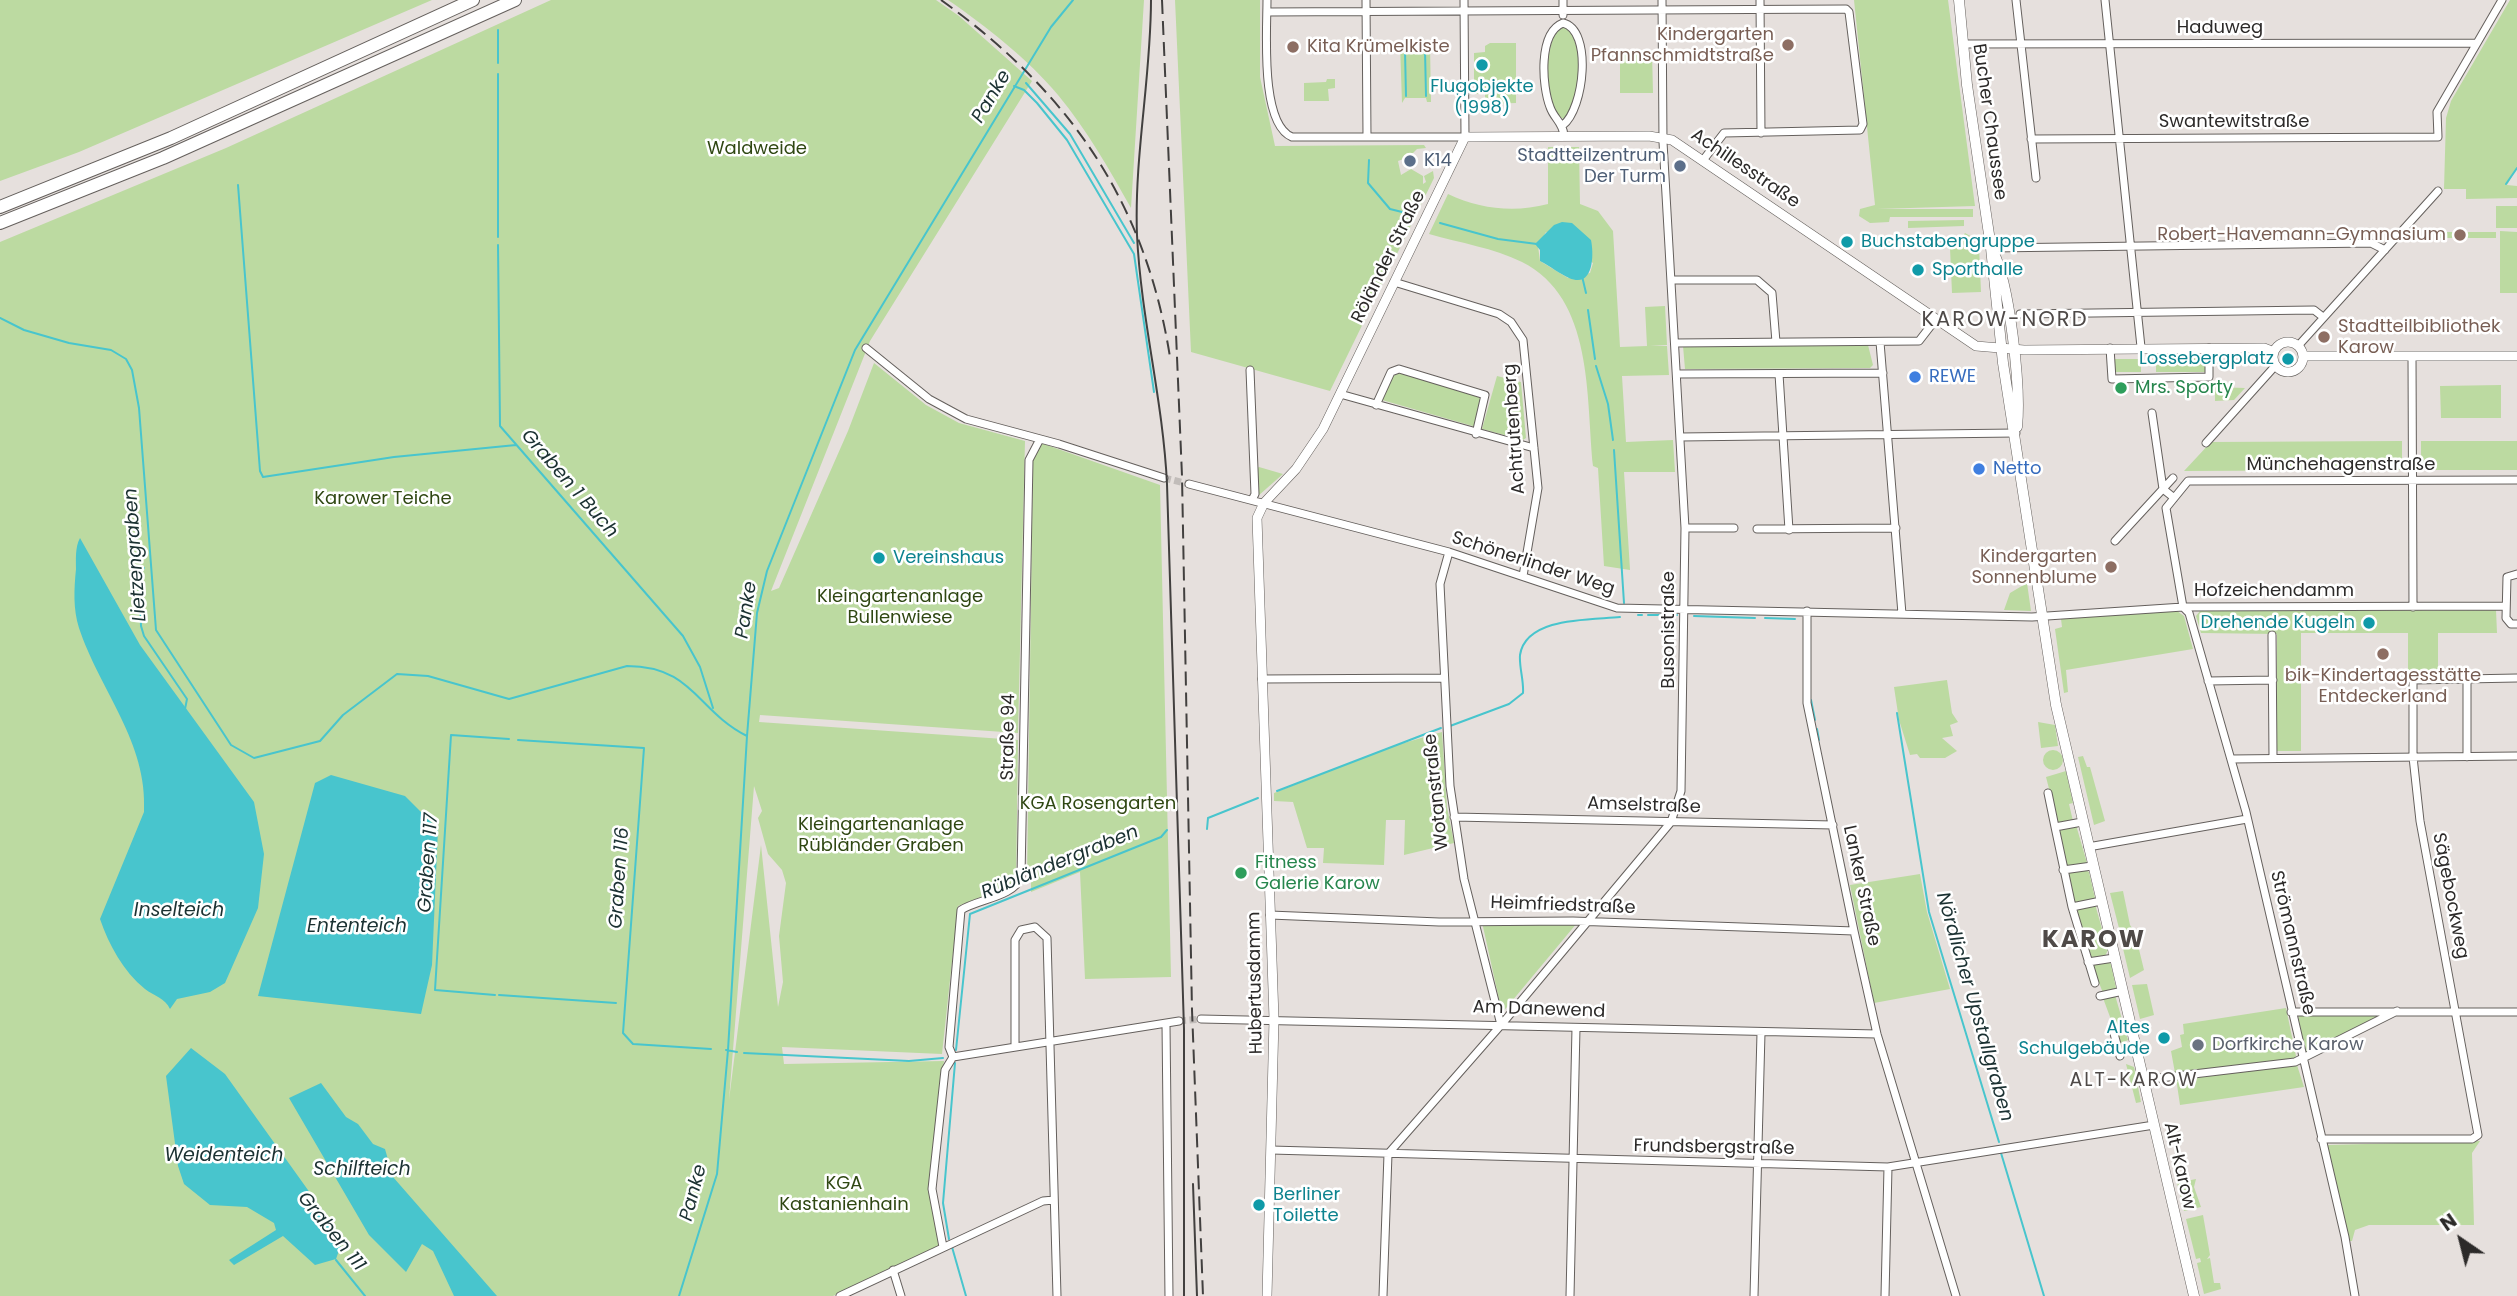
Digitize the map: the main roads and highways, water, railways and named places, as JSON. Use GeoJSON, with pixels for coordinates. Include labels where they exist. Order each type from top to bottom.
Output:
{"type":"FeatureCollection","features":[{"type":"Feature","properties":{"kind":"highway"},"geometry":{"type":"LineString","coordinates":[[0,207],[171,138],[474,0]]}},
{"type":"Feature","properties":{"kind":"highway"},"geometry":{"type":"LineString","coordinates":[[0,223],[163,158],[515,0]]}},
{"type":"Feature","properties":{"kind":"main road","name":"Bucher Chaussee"},"geometry":{"type":"LineString","coordinates":[[1959,0],[1991,248],[2000,275],[2010,413],[2016,432],[2043,616]]}},
{"type":"Feature","properties":{"kind":"main road","name":"Alt-Karow"},"geometry":{"type":"LineString","coordinates":[[2043,616],[2056,705],[2194,1296]]}},
{"type":"Feature","properties":{"kind":"water"},"geometry":{"type":"Polygon","coordinates":[[[1572,223],[1591,240],[1592,261],[1588,275],[1583,279],[1569,278],[1540,261],[1540,250],[1535,244],[1554,225],[1572,223]]]}},
{"type":"Feature","properties":{"kind":"water","name":"Inselteich"},"geometry":{"type":"Polygon","coordinates":[[[80,538],[140,645],[254,802],[264,854],[258,908],[225,983],[210,992],[177,999],[170,1009],[137,982],[123,966],[100,919],[144,812],[143,787],[131,740],[88,651],[77,621],[74,591],[80,538]]]}},
{"type":"Feature","properties":{"kind":"water","name":"Ententeich"},"geometry":{"type":"Polygon","coordinates":[[[331,775],[405,796],[438,829],[432,965],[421,1014],[258,996],[315,783],[331,775]]]}},
{"type":"Feature","properties":{"kind":"water","name":"Weidenteich"},"geometry":{"type":"Polygon","coordinates":[[[191,1048],[225,1074],[343,1239],[336,1259],[315,1265],[283,1236],[234,1265],[229,1260],[276,1230],[274,1223],[247,1207],[210,1205],[184,1184],[178,1166],[166,1076],[191,1048]]]}},
{"type":"Feature","properties":{"kind":"water","name":"Schilfteich"},"geometry":{"type":"Polygon","coordinates":[[[321,1083],[346,1117],[358,1124],[373,1144],[385,1149],[393,1177],[497,1296],[454,1296],[433,1251],[422,1244],[406,1272],[369,1235],[289,1098],[321,1083]]]}},
{"type":"Feature","properties":{"kind":"waterway","name":"Panke"},"geometry":{"type":"LineString","coordinates":[[679,1296],[717,1174],[728,1050],[757,613],[767,571],[855,350],[1051,27],[1073,0]]}},
{"type":"Feature","properties":{"kind":"waterway","name":"Graben 1 Buch"},"geometry":{"type":"LineString","coordinates":[[498,30],[498,63]]}},
{"type":"Feature","properties":{"kind":"waterway"},"geometry":{"type":"LineString","coordinates":[[1425,50],[1426,96]]}},
{"type":"Feature","properties":{"kind":"waterway"},"geometry":{"type":"LineString","coordinates":[[1405,51],[1406,96]]}},
{"type":"Feature","properties":{"kind":"waterway","name":"Graben 1 Buch"},"geometry":{"type":"LineString","coordinates":[[498,74],[498,237]]}},
{"type":"Feature","properties":{"kind":"waterway"},"geometry":{"type":"LineString","coordinates":[[1026,83],[1070,134],[1134,243]]}},
{"type":"Feature","properties":{"kind":"waterway"},"geometry":{"type":"LineString","coordinates":[[1014,86],[1024,90],[1037,103],[1067,140],[1134,254],[1154,392]]}},
{"type":"Feature","properties":{"kind":"waterway"},"geometry":{"type":"LineString","coordinates":[[1369,160],[1368,183],[1390,209],[1414,215]]}},
{"type":"Feature","properties":{"kind":"waterway"},"geometry":{"type":"LineString","coordinates":[[2506,184],[2517,168]]}},
{"type":"Feature","properties":{"kind":"waterway"},"geometry":{"type":"LineString","coordinates":[[238,185],[260,471],[263,477],[394,457],[516,445]]}},
{"type":"Feature","properties":{"kind":"waterway"},"geometry":{"type":"LineString","coordinates":[[1440,223],[1498,239],[1537,244]]}},
{"type":"Feature","properties":{"kind":"waterway","name":"Graben 1 Buch"},"geometry":{"type":"LineString","coordinates":[[498,245],[500,426],[683,636],[700,667],[713,708]]}},
{"type":"Feature","properties":{"kind":"waterway"},"geometry":{"type":"LineString","coordinates":[[1582,276],[1586,293]]}},
{"type":"Feature","properties":{"kind":"waterway"},"geometry":{"type":"LineString","coordinates":[[1588,310],[1595,359]]}},
{"type":"Feature","properties":{"kind":"waterway","name":"Lietzengraben"},"geometry":{"type":"LineString","coordinates":[[0,318],[24,330],[69,343],[111,350],[126,359],[132,370],[139,408],[156,630],[231,745],[254,758],[320,741],[343,715],[397,674],[428,676],[509,699],[627,666],[649,668],[667,673],[681,682],[716,715],[747,736]]}},
{"type":"Feature","properties":{"kind":"waterway","name":"Rübländergraben"},"geometry":{"type":"LineString","coordinates":[[1596,366],[1608,404],[1613,440]]}},
{"type":"Feature","properties":{"kind":"waterway","name":"Rübländergraben"},"geometry":{"type":"LineString","coordinates":[[1614,450],[1624,603]]}},
{"type":"Feature","properties":{"kind":"waterway"},"geometry":{"type":"LineString","coordinates":[[144,568],[139,573],[141,626],[144,636],[187,699],[185,709]]}},
{"type":"Feature","properties":{"kind":"waterway","name":"Nördlicher Upstallgraben"},"geometry":{"type":"LineString","coordinates":[[1648,615],[1677,615]]}},
{"type":"Feature","properties":{"kind":"waterway","name":"Nördlicher Upstallgraben"},"geometry":{"type":"LineString","coordinates":[[1694,616],[1755,618]]}},
{"type":"Feature","properties":{"kind":"waterway","name":"Rübländergraben"},"geometry":{"type":"LineString","coordinates":[[1450,726],[1509,704],[1523,693],[1520,655],[1525,642],[1534,633],[1562,622],[1620,617]]}},
{"type":"Feature","properties":{"kind":"waterway","name":"Nördlicher Upstallgraben"},"geometry":{"type":"LineString","coordinates":[[1765,618],[1795,619]]}},
{"type":"Feature","properties":{"kind":"waterway","name":"Nördlicher Upstallgraben"},"geometry":{"type":"LineString","coordinates":[[1811,700],[1815,720]]}},
{"type":"Feature","properties":{"kind":"waterway","name":"Nördlicher Upstallgraben"},"geometry":{"type":"LineString","coordinates":[[1897,713],[1929,912],[1999,1142]]}},
{"type":"Feature","properties":{"kind":"waterway","name":"Rübländergraben"},"geometry":{"type":"LineString","coordinates":[[1277,791],[1441,728]]}},
{"type":"Feature","properties":{"kind":"waterway","name":"Nördlicher Upstallgraben"},"geometry":{"type":"LineString","coordinates":[[1817,729],[1819,740]]}},
{"type":"Feature","properties":{"kind":"waterway","name":"Graben 117"},"geometry":{"type":"LineString","coordinates":[[495,995],[435,990],[451,735],[509,739]]}},
{"type":"Feature","properties":{"kind":"waterway","name":"Graben 116"},"geometry":{"type":"LineString","coordinates":[[518,740],[644,748],[623,1033],[633,1044],[711,1049]]}},
{"type":"Feature","properties":{"kind":"waterway","name":"Rübländergraben"},"geometry":{"type":"LineString","coordinates":[[1207,829],[1208,818],[1258,798]]}},
{"type":"Feature","properties":{"kind":"waterway","name":"Rübländergraben"},"geometry":{"type":"LineString","coordinates":[[956,1050],[970,914],[1161,837],[1167,830]]}},
{"type":"Feature","properties":{"kind":"waterway","name":"Graben 117"},"geometry":{"type":"LineString","coordinates":[[499,995],[616,1003]]}},
{"type":"Feature","properties":{"kind":"waterway","name":"Panke"},"geometry":{"type":"LineString","coordinates":[[726,1050],[737,1052]]}},
{"type":"Feature","properties":{"kind":"waterway","name":"Rübländergraben"},"geometry":{"type":"LineString","coordinates":[[744,1053],[909,1061],[943,1058]]}},
{"type":"Feature","properties":{"kind":"waterway","name":"Rübländergraben"},"geometry":{"type":"LineString","coordinates":[[949,1239],[943,1203],[955,1063]]}},
{"type":"Feature","properties":{"kind":"waterway"},"geometry":{"type":"LineString","coordinates":[[2001,1153],[2044,1296]]}},
{"type":"Feature","properties":{"kind":"waterway","name":"Rübländergraben"},"geometry":{"type":"LineString","coordinates":[[952,1247],[966,1296]]}},
{"type":"Feature","properties":{"kind":"waterway","name":"Graben 111"},"geometry":{"type":"LineString","coordinates":[[336,1260],[365,1296]]}},
{"type":"Feature","properties":{"kind":"tunnel"},"geometry":{"type":"LineString","coordinates":[[1164,478],[1189,484]]}},
{"type":"Feature","properties":{"kind":"tunnel"},"geometry":{"type":"LineString","coordinates":[[1179,1021],[1201,1019]]}},
{"type":"Feature","properties":{"kind":"tram line"},"geometry":{"type":"LineString","coordinates":[[1151,0],[1138,176],[1137,235],[1167,484],[1184,1029],[1184,1296]]}},
{"type":"Feature","properties":{"kind":"tram line"},"geometry":{"type":"LineString","coordinates":[[1193,1184],[1197,1296]]}},
{"type":"Feature","properties":{"kind":"railway"},"geometry":{"type":"LineString","coordinates":[[941,0],[1027,72],[1063,112],[1094,154],[1120,199],[1142,248],[1158,300],[1170,357]]}},
{"type":"Feature","properties":{"kind":"railway"},"geometry":{"type":"LineString","coordinates":[[1162,0],[1182,476],[1192,1010],[1203,1296]]}},
{"type":"Feature","properties":{"kind":"place","name":"Kindergarten Pfannschmidtstraße"},"geometry":{"type":"Point","coordinates":[1788,45]}},
{"type":"Feature","properties":{"kind":"place","name":"Kita Krümelkiste"},"geometry":{"type":"Point","coordinates":[1293,47]}},
{"type":"Feature","properties":{"kind":"place","name":"Flugobjekte (1998)"},"geometry":{"type":"Point","coordinates":[1482,65]}},
{"type":"Feature","properties":{"kind":"place","name":"K14"},"geometry":{"type":"Point","coordinates":[1410,161]}},
{"type":"Feature","properties":{"kind":"place","name":"Stadtteilzentrum Der Turm"},"geometry":{"type":"Point","coordinates":[1680,166]}},
{"type":"Feature","properties":{"kind":"place","name":"Robert-Havemann-Gymnasium"},"geometry":{"type":"Point","coordinates":[2460,235]}},
{"type":"Feature","properties":{"kind":"place","name":"Buchstabengruppe"},"geometry":{"type":"Point","coordinates":[1847,242]}},
{"type":"Feature","properties":{"kind":"place","name":"Sporthalle"},"geometry":{"type":"Point","coordinates":[1918,270]}},
{"type":"Feature","properties":{"kind":"place","name":"Stadtteilbibliothek Karow"},"geometry":{"type":"Point","coordinates":[2324,337]}},
{"type":"Feature","properties":{"kind":"place","name":"Lossebergplatz"},"geometry":{"type":"Point","coordinates":[2288,359]}},
{"type":"Feature","properties":{"kind":"place","name":"REWE"},"geometry":{"type":"Point","coordinates":[1915,377]}},
{"type":"Feature","properties":{"kind":"place","name":"Mrs. Sporty"},"geometry":{"type":"Point","coordinates":[2121,388]}},
{"type":"Feature","properties":{"kind":"place","name":"Netto"},"geometry":{"type":"Point","coordinates":[1979,469]}},
{"type":"Feature","properties":{"kind":"place","name":"Vereinshaus"},"geometry":{"type":"Point","coordinates":[879,558]}},
{"type":"Feature","properties":{"kind":"place","name":"Kindergarten Sonnenblume"},"geometry":{"type":"Point","coordinates":[2111,567]}},
{"type":"Feature","properties":{"kind":"place","name":"Drehende Kugeln"},"geometry":{"type":"Point","coordinates":[2369,623]}},
{"type":"Feature","properties":{"kind":"place","name":"bik-Kindertagesstätte Entdeckerland"},"geometry":{"type":"Point","coordinates":[2383,654]}},
{"type":"Feature","properties":{"kind":"place","name":"Fitness Galerie Karow"},"geometry":{"type":"Point","coordinates":[1241,873]}},
{"type":"Feature","properties":{"kind":"place","name":"Altes Schulgebäude"},"geometry":{"type":"Point","coordinates":[2164,1038]}},
{"type":"Feature","properties":{"kind":"place","name":"Dorfkirche Karow"},"geometry":{"type":"Point","coordinates":[2198,1045]}},
{"type":"Feature","properties":{"kind":"place","name":"Berliner Toilette"},"geometry":{"type":"Point","coordinates":[1259,1205]}},
{"type":"Feature","properties":{"kind":"district","name":"KAROW-NORD"},"geometry":{"type":"Point","coordinates":[2005,321]}},
{"type":"Feature","properties":{"kind":"district","name":"KAROW"},"geometry":{"type":"Point","coordinates":[2094,941]}},
{"type":"Feature","properties":{"kind":"district","name":"ALT-KAROW"},"geometry":{"type":"Point","coordinates":[2134,1081]}},
{"type":"Feature","properties":{"kind":"park label","name":"Waldweide"},"geometry":{"type":"Point","coordinates":[757,149]}},
{"type":"Feature","properties":{"kind":"park label","name":"Karower Teiche"},"geometry":{"type":"Point","coordinates":[383,499]}},
{"type":"Feature","properties":{"kind":"park label","name":"Kleingartenanlage Bullenwiese"},"geometry":{"type":"Point","coordinates":[900,607]}},
{"type":"Feature","properties":{"kind":"park label","name":"KGA Rosengarten"},"geometry":{"type":"Point","coordinates":[1098,804]}},
{"type":"Feature","properties":{"kind":"park label","name":"Kleingartenanlage Rübländer Graben"},"geometry":{"type":"Point","coordinates":[881,835]}},
{"type":"Feature","properties":{"kind":"park label","name":"KGA Kastanienhain"},"geometry":{"type":"Point","coordinates":[844,1194]}}]}
